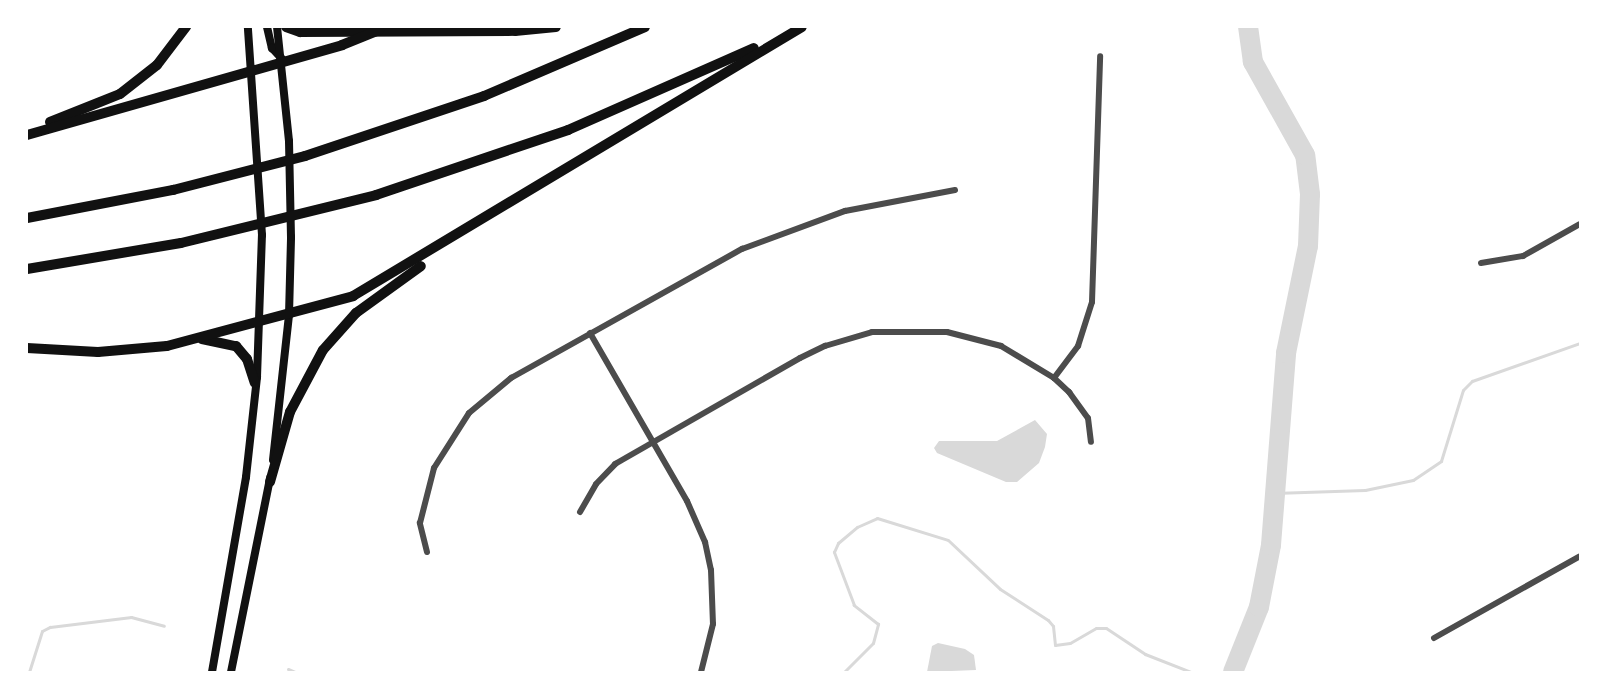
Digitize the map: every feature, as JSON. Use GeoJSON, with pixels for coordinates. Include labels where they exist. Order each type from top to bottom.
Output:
{"type":"FeatureCollection","features":[{"type":"Feature","properties":{"kind":"highway"},"geometry":{"type":"LineString","coordinates":[[27,128],[72,116],[120,94],[157,65],[186,27]]}},
{"type":"Feature","properties":{"kind":"highway"},"geometry":{"type":"LineString","coordinates":[[286,27],[300,32],[379,30],[483,32],[556,27]]}},
{"type":"Feature","properties":{"kind":"highway"},"geometry":{"type":"LineString","coordinates":[[27,218],[246,172],[305,156],[484,96],[645,27]]}},
{"type":"Feature","properties":{"kind":"highway"},"geometry":{"type":"LineString","coordinates":[[27,268],[248,227],[446,174],[568,130],[677,85],[795,27]]}},
{"type":"Feature","properties":{"kind":"highway"},"geometry":{"type":"LineString","coordinates":[[27,348],[133,351],[289,315],[353,296],[377,285],[802,27]]}},
{"type":"Feature","properties":{"kind":"highway"},"geometry":{"type":"LineString","coordinates":[[27,135],[379,30]]}},
{"type":"Feature","properties":{"kind":"highway"},"geometry":{"type":"LineString","coordinates":[[270,482],[290,412],[332,338],[357,314],[483,220]]}},
{"type":"Feature","properties":{"kind":"highway"},"geometry":{"type":"LineString","coordinates":[[195,338],[237,346],[247,359],[255,383]]}},
{"type":"Feature","properties":{"kind":"main road"},"geometry":{"type":"LineString","coordinates":[[212,672],[246,477],[259,321],[262,235],[248,27]]}},
{"type":"Feature","properties":{"kind":"main road"},"geometry":{"type":"LineString","coordinates":[[267,27],[272,48],[283,60]]}},
{"type":"Feature","properties":{"kind":"main road"},"geometry":{"type":"LineString","coordinates":[[231,672],[270,482],[289,315],[290,186],[283,60],[278,27]]}},
{"type":"Feature","properties":{"kind":"street"},"geometry":{"type":"LineString","coordinates":[[1054,378],[1078,346],[1092,302],[1100,56]]}},
{"type":"Feature","properties":{"kind":"street"},"geometry":{"type":"LineString","coordinates":[[427,552],[421,530],[421,507],[435,468],[455,431],[487,396],[590,333],[710,265],[775,236],[874,204],[955,190]]}},
{"type":"Feature","properties":{"kind":"street"},"geometry":{"type":"LineString","coordinates":[[1481,264],[1523,256],[1580,224]]}},
{"type":"Feature","properties":{"kind":"street"},"geometry":{"type":"LineString","coordinates":[[580,512],[596,484],[610,470],[653,442],[800,358],[825,346],[872,332],[923,329],[975,338],[1021,357],[1054,378],[1081,406],[1092,431],[1091,442]]}},
{"type":"Feature","properties":{"kind":"street"},"geometry":{"type":"LineString","coordinates":[[590,333],[697,521],[711,570],[712,624],[701,672]]}},
{"type":"Feature","properties":{"kind":"street"},"geometry":{"type":"LineString","coordinates":[[1434,638],[1580,556]]}},
{"type":"Feature","properties":{"kind":"shaded area"},"geometry":{"type":"Polygon","coordinates":[[[1035,420],[1047,434],[1045,447],[1039,463],[1017,482],[1006,482],[937,453],[934,448],[939,441],[997,441],[1035,420]]]}},
{"type":"Feature","properties":{"kind":"shaded area"},"geometry":{"type":"Polygon","coordinates":[[[938,643],[965,649],[974,655],[976,670],[927,672],[932,646],[938,643]]]}},
{"type":"Feature","properties":{"kind":"waterway"},"geometry":{"type":"LineString","coordinates":[[1233,672],[1259,607],[1271,545],[1286,353],[1308,246],[1310,194],[1305,155],[1253,62],[1248,27]]}},
{"type":"Feature","properties":{"kind":"waterway"},"geometry":{"type":"LineString","coordinates":[[1274,493],[1365,490],[1413,480],[1441,461],[1463,390],[1472,381],[1580,343]]}},
{"type":"Feature","properties":{"kind":"waterway"},"geometry":{"type":"LineString","coordinates":[[844,672],[873,643],[878,624],[854,605],[834,552],[838,543],[857,527],[877,518],[948,540],[1000,589],[1048,620],[1053,626],[1055,645],[1070,643],[1096,628],[1106,628],[1145,654],[1191,672]]}},
{"type":"Feature","properties":{"kind":"waterway"},"geometry":{"type":"LineString","coordinates":[[29,672],[42,631],[50,627],[131,617],[164,626]]}},
{"type":"Feature","properties":{"kind":"waterway"},"geometry":{"type":"LineString","coordinates":[[288,669],[295,672]]}}]}
